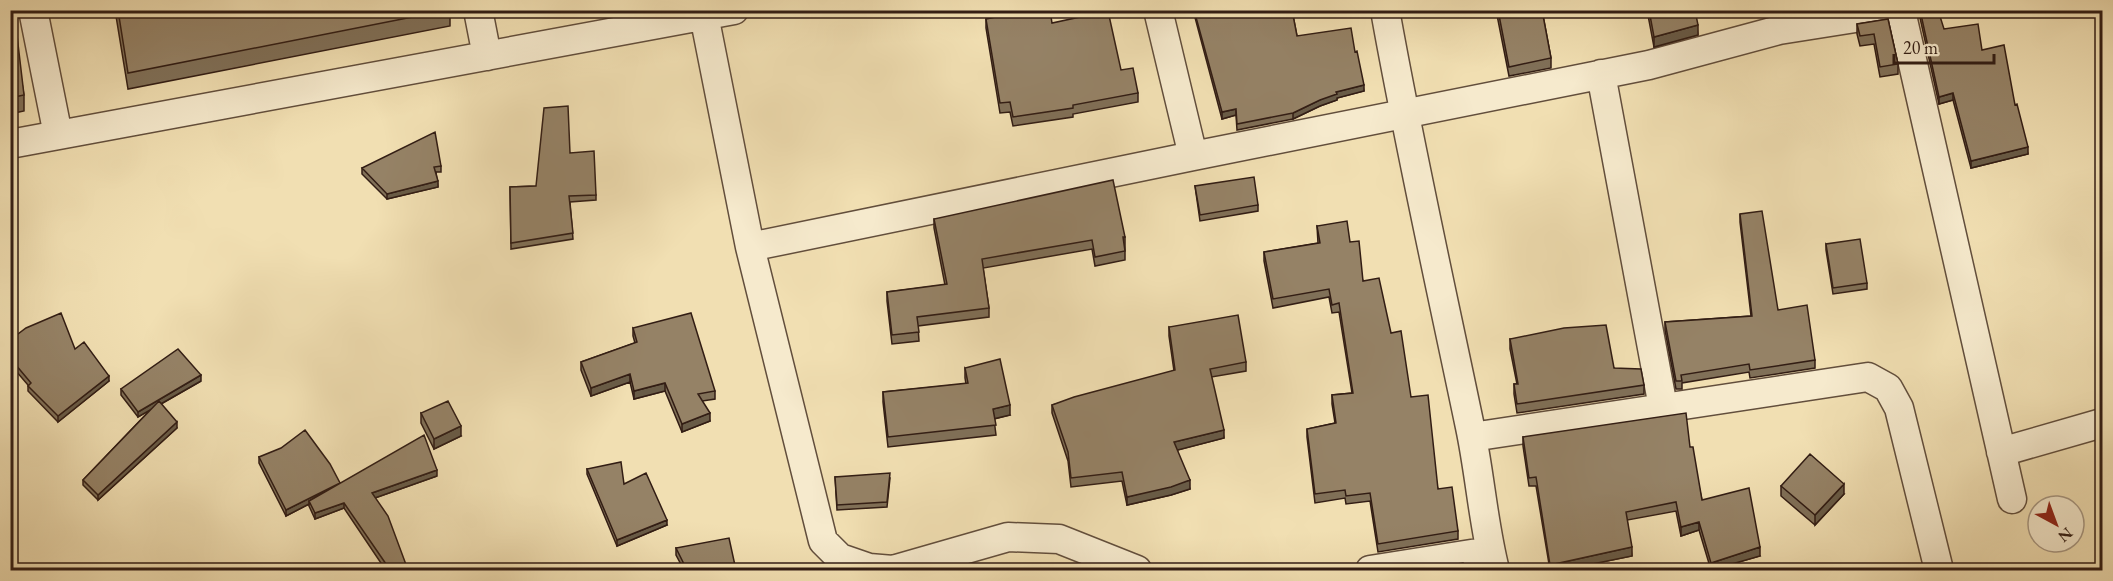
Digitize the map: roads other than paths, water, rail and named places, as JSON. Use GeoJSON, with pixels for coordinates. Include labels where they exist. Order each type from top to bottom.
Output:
{"type":"FeatureCollection","features":[{"type":"Feature","properties":{"kind":"street"},"geometry":{"type":"LineString","coordinates":[[33,10],[58,135]]}},
{"type":"Feature","properties":{"kind":"street"},"geometry":{"type":"LineString","coordinates":[[478,10],[487,56]]}},
{"type":"Feature","properties":{"kind":"street"},"geometry":{"type":"LineString","coordinates":[[10,144],[487,56],[704,13],[734,10]]}},
{"type":"Feature","properties":{"kind":"street"},"geometry":{"type":"LineString","coordinates":[[1158,10],[1193,156]]}},
{"type":"Feature","properties":{"kind":"street"},"geometry":{"type":"LineString","coordinates":[[1370,570],[1493,561],[1472,437],[1404,113],[1385,10]]}},
{"type":"Feature","properties":{"kind":"street"},"geometry":{"type":"LineString","coordinates":[[750,247],[1649,64],[1777,20],[1906,10]]}},
{"type":"Feature","properties":{"kind":"street"},"geometry":{"type":"LineString","coordinates":[[1901,11],[2012,499]]}},
{"type":"Feature","properties":{"kind":"street"},"geometry":{"type":"LineString","coordinates":[[704,13],[750,247],[823,541],[840,558],[869,568],[893,570],[1008,537],[1059,538],[1137,570]]}},
{"type":"Feature","properties":{"kind":"street"},"geometry":{"type":"LineString","coordinates":[[1601,74],[1663,407]]}},
{"type":"Feature","properties":{"kind":"street"},"geometry":{"type":"LineString","coordinates":[[1472,437],[1868,377],[1888,388],[1899,408],[1931,570]]}},
{"type":"Feature","properties":{"kind":"street"},"geometry":{"type":"LineString","coordinates":[[2001,452],[2103,423]]}}]}
